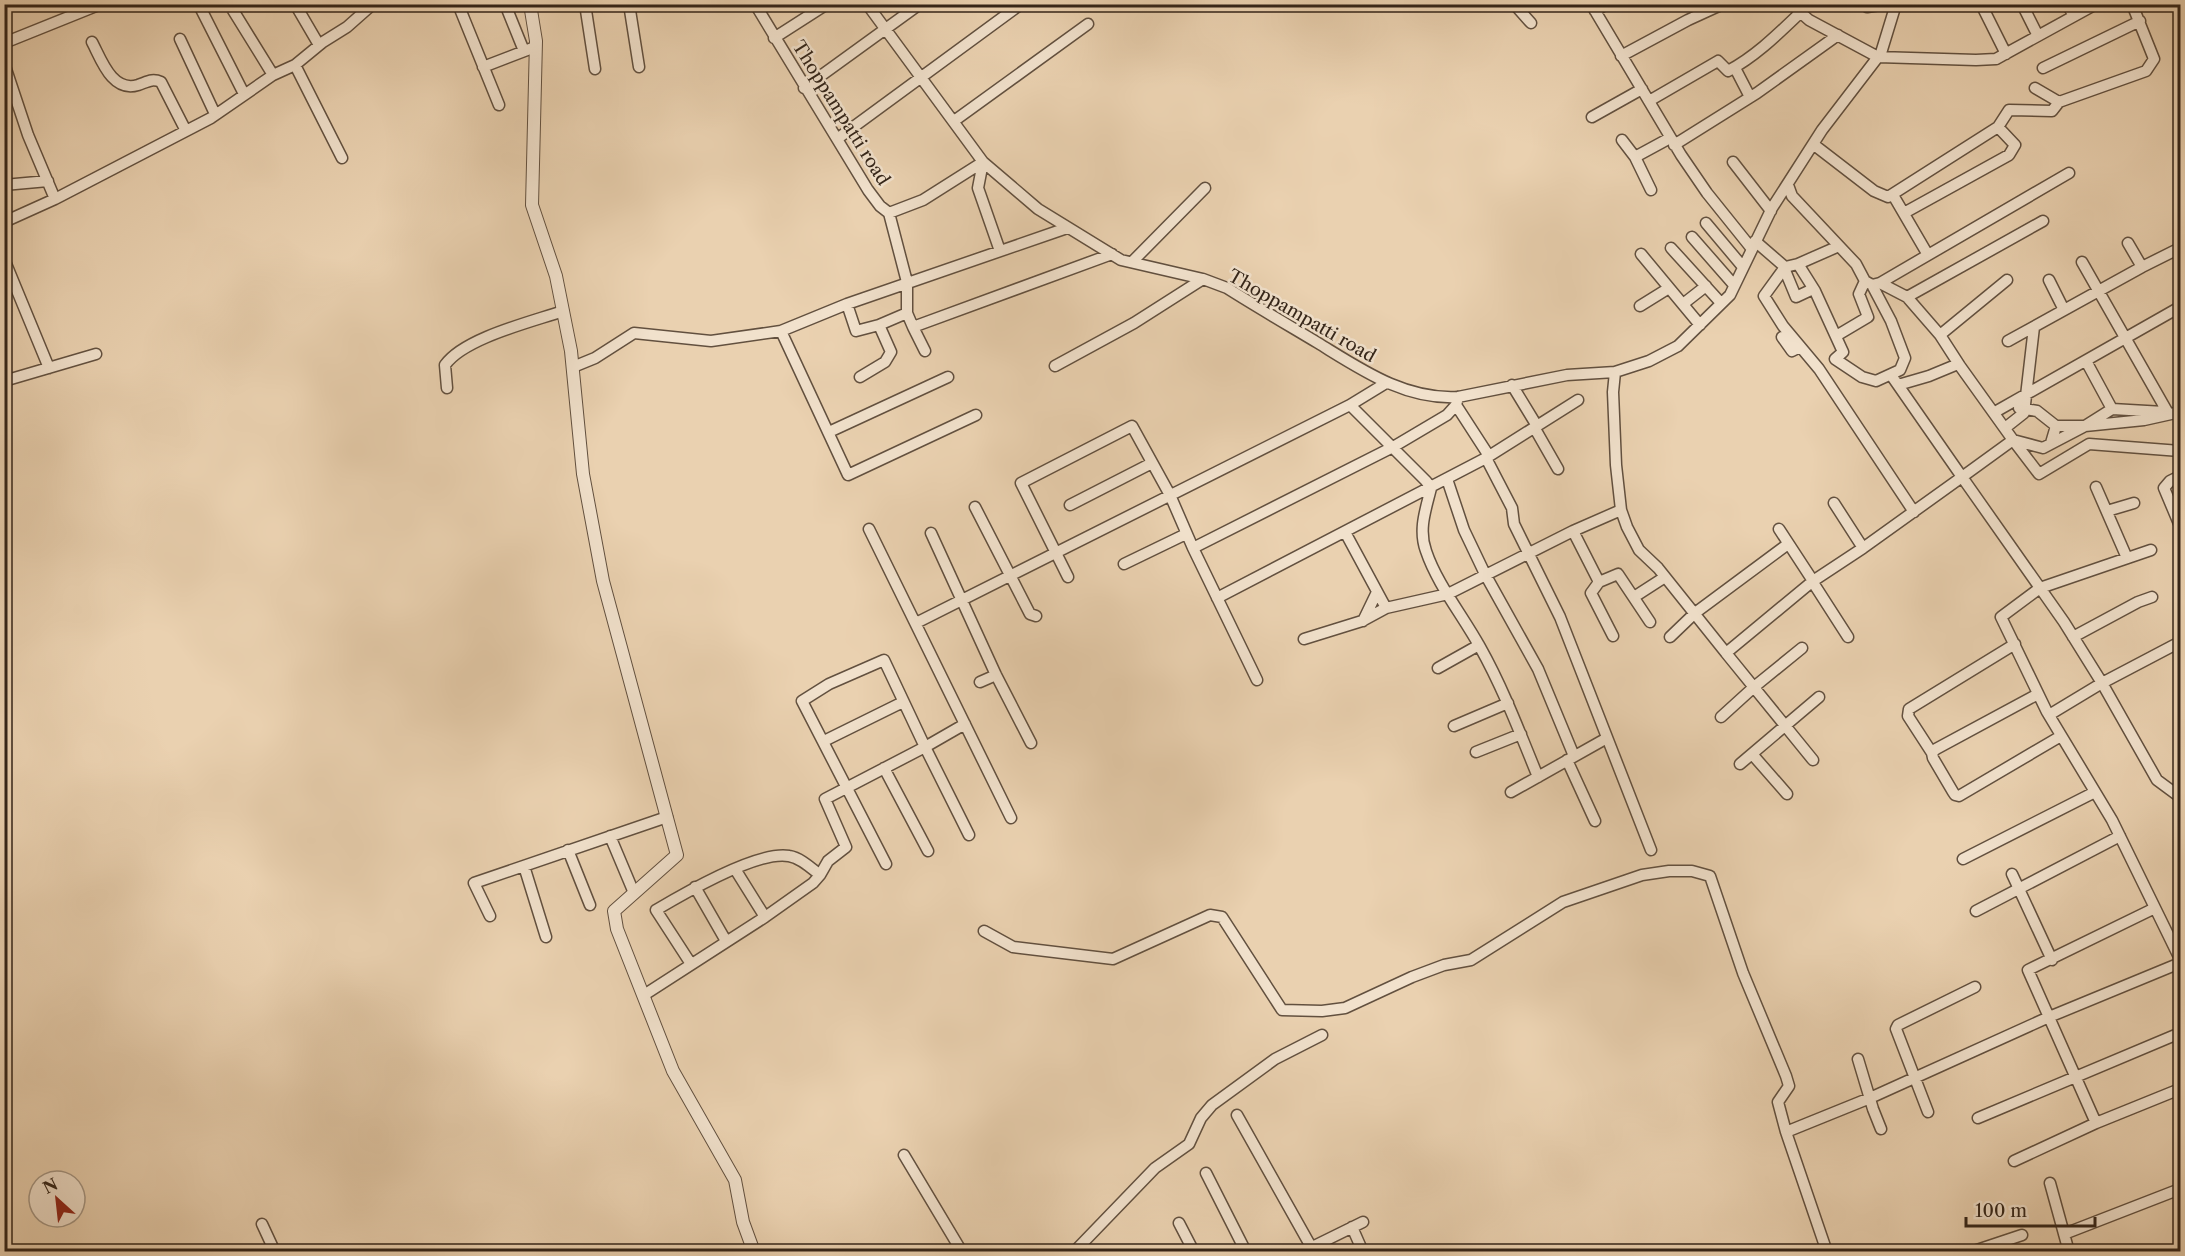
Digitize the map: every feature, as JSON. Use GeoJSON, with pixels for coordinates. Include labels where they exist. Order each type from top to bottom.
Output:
{"type":"FeatureCollection","features":[{"type":"Feature","properties":{"kind":"street"},"geometry":{"type":"LineString","coordinates":[[4,43],[101,4]]}},
{"type":"Feature","properties":{"kind":"street"},"geometry":{"type":"LineString","coordinates":[[210,4],[201,9],[244,94]]}},
{"type":"Feature","properties":{"kind":"street"},"geometry":{"type":"LineString","coordinates":[[224,4],[231,7],[273,75]]}},
{"type":"Feature","properties":{"kind":"street"},"geometry":{"type":"LineString","coordinates":[[295,4],[319,45]]}},
{"type":"Feature","properties":{"kind":"street"},"geometry":{"type":"LineString","coordinates":[[4,222],[55,199],[211,118],[273,75],[295,65],[319,45],[347,27],[373,4]]}},
{"type":"Feature","properties":{"kind":"street"},"geometry":{"type":"LineString","coordinates":[[458,4],[499,105]]}},
{"type":"Feature","properties":{"kind":"street"},"geometry":{"type":"LineString","coordinates":[[505,4],[530,49]]}},
{"type":"Feature","properties":{"kind":"street"},"geometry":{"type":"LineString","coordinates":[[530,4],[532,205],[556,276],[563,311],[573,368],[583,474],[603,581],[677,855],[614,911],[617,929],[673,1071],[735,1180],[743,1222],[754,1251]]}},
{"type":"Feature","properties":{"kind":"street"},"geometry":{"type":"LineString","coordinates":[[585,4],[595,69]]}},
{"type":"Feature","properties":{"kind":"street"},"geometry":{"type":"LineString","coordinates":[[629,4],[639,67]]}},
{"type":"Feature","properties":{"kind":"street","name":"Thoppampatti road"},"geometry":{"type":"LineString","coordinates":[[755,4],[868,190],[880,206],[889,213]]}},
{"type":"Feature","properties":{"kind":"street"},"geometry":{"type":"LineString","coordinates":[[774,38],[827,4]]}},
{"type":"Feature","properties":{"kind":"street","name":"Thoppampatti road"},"geometry":{"type":"LineString","coordinates":[[867,4],[983,162],[1038,209],[1121,260],[1203,279],[1227,288],[1386,383],[1428,396],[1457,401],[1512,385],[1567,375],[1615,372],[1649,362],[1678,346],[1730,295],[1771,211],[1813,144],[1878,57],[1891,27],[1896,4]]}},
{"type":"Feature","properties":{"kind":"street"},"geometry":{"type":"LineString","coordinates":[[804,88],[920,4]]}},
{"type":"Feature","properties":{"kind":"street"},"geometry":{"type":"LineString","coordinates":[[837,139],[1021,4]]}},
{"type":"Feature","properties":{"kind":"street"},"geometry":{"type":"LineString","coordinates":[[1607,4],[1593,8],[1672,141],[1707,193],[1753,245],[1784,268],[1796,297],[1813,289]]}},
{"type":"Feature","properties":{"kind":"street"},"geometry":{"type":"LineString","coordinates":[[1621,56],[1723,4]]}},
{"type":"Feature","properties":{"kind":"street"},"geometry":{"type":"LineString","coordinates":[[1791,4],[1809,20],[1878,57],[1976,60],[1996,59],[2096,4]]}},
{"type":"Feature","properties":{"kind":"street"},"geometry":{"type":"LineString","coordinates":[[1867,7],[1887,4]]}},
{"type":"Feature","properties":{"kind":"street"},"geometry":{"type":"LineString","coordinates":[[1981,4],[2006,54]]}},
{"type":"Feature","properties":{"kind":"street"},"geometry":{"type":"LineString","coordinates":[[2022,4],[2038,36]]}},
{"type":"Feature","properties":{"kind":"street"},"geometry":{"type":"LineString","coordinates":[[2067,4],[2074,16]]}},
{"type":"Feature","properties":{"kind":"street"},"geometry":{"type":"LineString","coordinates":[[1813,144],[1874,190],[1888,197],[1893,195],[1998,127],[2009,110],[2052,111],[2059,102],[2146,71],[2154,59],[2132,4]]}},
{"type":"Feature","properties":{"kind":"street"},"geometry":{"type":"LineString","coordinates":[[1519,6],[1531,23]]}},
{"type":"Feature","properties":{"kind":"street"},"geometry":{"type":"LineString","coordinates":[[1649,101],[1718,61],[1728,71],[1735,68],[1774,39],[1801,12]]}},
{"type":"Feature","properties":{"kind":"street"},"geometry":{"type":"LineString","coordinates":[[2043,68],[2140,21]]}},
{"type":"Feature","properties":{"kind":"street"},"geometry":{"type":"LineString","coordinates":[[954,122],[1088,24]]}},
{"type":"Feature","properties":{"kind":"street"},"geometry":{"type":"LineString","coordinates":[[1635,158],[1672,141],[1750,97],[1838,35]]}},
{"type":"Feature","properties":{"kind":"street"},"geometry":{"type":"LineString","coordinates":[[180,39],[215,114]]}},
{"type":"Feature","properties":{"kind":"street"},"geometry":{"type":"LineString","coordinates":[[92,42],[108,74],[115,80],[132,86],[153,80],[161,82],[186,131]]}},
{"type":"Feature","properties":{"kind":"street"},"geometry":{"type":"LineString","coordinates":[[483,67],[530,49]]}},
{"type":"Feature","properties":{"kind":"street"},"geometry":{"type":"LineString","coordinates":[[4,63],[28,135],[55,199]]}},
{"type":"Feature","properties":{"kind":"street"},"geometry":{"type":"LineString","coordinates":[[295,65],[342,158]]}},
{"type":"Feature","properties":{"kind":"street"},"geometry":{"type":"LineString","coordinates":[[1735,68],[1750,97]]}},
{"type":"Feature","properties":{"kind":"street"},"geometry":{"type":"LineString","coordinates":[[2035,88],[2059,102]]}},
{"type":"Feature","properties":{"kind":"street"},"geometry":{"type":"LineString","coordinates":[[1592,117],[1642,89]]}},
{"type":"Feature","properties":{"kind":"street"},"geometry":{"type":"LineString","coordinates":[[1904,213],[2008,155],[2016,145],[1998,127]]}},
{"type":"Feature","properties":{"kind":"street"},"geometry":{"type":"LineString","coordinates":[[1622,140],[1635,158],[1651,190]]}},
{"type":"Feature","properties":{"kind":"street"},"geometry":{"type":"LineString","coordinates":[[925,351],[908,313],[907,282],[889,213],[922,200],[983,162]]}},
{"type":"Feature","properties":{"kind":"street"},"geometry":{"type":"LineString","coordinates":[[983,162],[978,188],[1000,251]]}},
{"type":"Feature","properties":{"kind":"street"},"geometry":{"type":"LineString","coordinates":[[1733,162],[1771,211]]}},
{"type":"Feature","properties":{"kind":"street"},"geometry":{"type":"LineString","coordinates":[[1836,336],[1855,327],[1868,317],[1859,294],[1872,283],[1928,255],[2069,173]]}},
{"type":"Feature","properties":{"kind":"street"},"geometry":{"type":"LineString","coordinates":[[4,185],[48,181]]}},
{"type":"Feature","properties":{"kind":"street"},"geometry":{"type":"LineString","coordinates":[[1788,185],[1792,196],[1872,283],[1891,321],[1905,358],[1900,370],[1876,381],[1862,377],[1835,359]]}},
{"type":"Feature","properties":{"kind":"street"},"geometry":{"type":"LineString","coordinates":[[1132,262],[1205,188]]}},
{"type":"Feature","properties":{"kind":"street"},"geometry":{"type":"LineString","coordinates":[[1893,195],[1928,255]]}},
{"type":"Feature","properties":{"kind":"street"},"geometry":{"type":"LineString","coordinates":[[1907,297],[2043,221]]}},
{"type":"Feature","properties":{"kind":"street"},"geometry":{"type":"LineString","coordinates":[[1706,223],[1743,267]]}},
{"type":"Feature","properties":{"kind":"street"},"geometry":{"type":"LineString","coordinates":[[573,368],[595,358],[634,333],[711,341],[781,331],[907,282],[1067,228]]}},
{"type":"Feature","properties":{"kind":"street"},"geometry":{"type":"LineString","coordinates":[[1692,237],[1734,285]]}},
{"type":"Feature","properties":{"kind":"street"},"geometry":{"type":"LineString","coordinates":[[2128,243],[2142,267]]}},
{"type":"Feature","properties":{"kind":"street"},"geometry":{"type":"LineString","coordinates":[[1839,246],[1784,268],[1764,296],[1783,326],[1819,369],[1914,512]]}},
{"type":"Feature","properties":{"kind":"street"},"geometry":{"type":"LineString","coordinates":[[1671,248],[1721,303]]}},
{"type":"Feature","properties":{"kind":"street"},"geometry":{"type":"LineString","coordinates":[[2008,341],[2181,248]]}},
{"type":"Feature","properties":{"kind":"street"},"geometry":{"type":"LineString","coordinates":[[1641,254],[1700,325]]}},
{"type":"Feature","properties":{"kind":"street"},"geometry":{"type":"LineString","coordinates":[[913,327],[1112,255]]}},
{"type":"Feature","properties":{"kind":"street"},"geometry":{"type":"LineString","coordinates":[[4,259],[49,368]]}},
{"type":"Feature","properties":{"kind":"street"},"geometry":{"type":"LineString","coordinates":[[1726,653],[1812,581],[1863,548],[2013,440],[2043,447],[2112,410],[2153,414],[2168,413],[2082,262]]}},
{"type":"Feature","properties":{"kind":"street"},"geometry":{"type":"LineString","coordinates":[[1798,264],[1813,289],[1843,352],[1819,369]]}},
{"type":"Feature","properties":{"kind":"street"},"geometry":{"type":"LineString","coordinates":[[1055,366],[1134,323],[1203,279]]}},
{"type":"Feature","properties":{"kind":"street"},"geometry":{"type":"LineString","coordinates":[[1940,335],[2007,280]]}},
{"type":"Feature","properties":{"kind":"street"},"geometry":{"type":"LineString","coordinates":[[2049,280],[2064,310]]}},
{"type":"Feature","properties":{"kind":"street"},"geometry":{"type":"LineString","coordinates":[[1872,283],[1907,297],[1940,335],[2039,474],[2089,444],[2181,451]]}},
{"type":"Feature","properties":{"kind":"street"},"geometry":{"type":"LineString","coordinates":[[1683,304],[1706,286]]}},
{"type":"Feature","properties":{"kind":"street"},"geometry":{"type":"LineString","coordinates":[[1640,306],[1669,288]]}},
{"type":"Feature","properties":{"kind":"street"},"geometry":{"type":"LineString","coordinates":[[847,304],[856,331],[879,325],[908,313]]}},
{"type":"Feature","properties":{"kind":"street"},"geometry":{"type":"LineString","coordinates":[[1995,412],[2126,338],[2154,328],[2181,307]]}},
{"type":"Feature","properties":{"kind":"street"},"geometry":{"type":"LineString","coordinates":[[447,388],[445,365],[451,356],[476,341],[563,311]]}},
{"type":"Feature","properties":{"kind":"street"},"geometry":{"type":"LineString","coordinates":[[860,377],[885,362],[891,352],[879,325]]}},
{"type":"Feature","properties":{"kind":"street"},"geometry":{"type":"LineString","coordinates":[[2005,428],[2024,413],[2034,327]]}},
{"type":"Feature","properties":{"kind":"street"},"geometry":{"type":"LineString","coordinates":[[781,331],[848,475],[976,415]]}},
{"type":"Feature","properties":{"kind":"street"},"geometry":{"type":"LineString","coordinates":[[1782,337],[1792,351],[1800,347]]}},
{"type":"Feature","properties":{"kind":"street"},"geometry":{"type":"LineString","coordinates":[[4,381],[96,354]]}},
{"type":"Feature","properties":{"kind":"street"},"geometry":{"type":"LineString","coordinates":[[2086,361],[2112,410]]}},
{"type":"Feature","properties":{"kind":"street"},"geometry":{"type":"LineString","coordinates":[[1898,385],[1959,364]]}},
{"type":"Feature","properties":{"kind":"street"},"geometry":{"type":"LineString","coordinates":[[1615,372],[1612,392],[1620,510],[1639,550],[1695,612],[1813,760]]}},
{"type":"Feature","properties":{"kind":"street"},"geometry":{"type":"LineString","coordinates":[[1892,375],[2073,637],[2157,780],[2181,797]]}},
{"type":"Feature","properties":{"kind":"street"},"geometry":{"type":"LineString","coordinates":[[829,432],[948,377]]}},
{"type":"Feature","properties":{"kind":"street"},"geometry":{"type":"LineString","coordinates":[[916,623],[1350,405],[1386,383]]}},
{"type":"Feature","properties":{"kind":"street"},"geometry":{"type":"LineString","coordinates":[[1512,385],[1558,469]]}},
{"type":"Feature","properties":{"kind":"street"},"geometry":{"type":"LineString","coordinates":[[2153,414],[2158,396]]}},
{"type":"Feature","properties":{"kind":"street"},"geometry":{"type":"LineString","coordinates":[[1217,598],[1431,488],[1487,457],[1578,400]]}},
{"type":"Feature","properties":{"kind":"street"},"geometry":{"type":"LineString","coordinates":[[1192,548],[1393,447],[1447,415],[1457,401],[1512,508],[1514,524],[1560,617],[1652,850]]}},
{"type":"Feature","properties":{"kind":"street"},"geometry":{"type":"LineString","coordinates":[[1350,405],[1431,488]]}},
{"type":"Feature","properties":{"kind":"street"},"geometry":{"type":"LineString","coordinates":[[2007,405],[2037,411],[2056,426],[2085,426],[2153,414],[2181,412]]}},
{"type":"Feature","properties":{"kind":"street"},"geometry":{"type":"LineString","coordinates":[[1068,578],[1021,483],[1132,426],[1170,495],[1192,548],[1257,680]]}},
{"type":"Feature","properties":{"kind":"street"},"geometry":{"type":"LineString","coordinates":[[2051,443],[2056,426]]}},
{"type":"Feature","properties":{"kind":"street"},"geometry":{"type":"LineString","coordinates":[[1070,504],[1152,463]]}},
{"type":"Feature","properties":{"kind":"street"},"geometry":{"type":"LineString","coordinates":[[2181,476],[2170,481],[2164,488],[2181,526]]}},
{"type":"Feature","properties":{"kind":"street"},"geometry":{"type":"LineString","coordinates":[[1447,479],[1464,530],[1485,574],[1538,669],[1595,821]]}},
{"type":"Feature","properties":{"kind":"street"},"geometry":{"type":"LineString","coordinates":[[2096,487],[2127,558]]}},
{"type":"Feature","properties":{"kind":"street"},"geometry":{"type":"LineString","coordinates":[[1431,488],[1422,526],[1425,550],[1479,645],[1508,703],[1538,777]]}},
{"type":"Feature","properties":{"kind":"street"},"geometry":{"type":"LineString","coordinates":[[1834,503],[1863,548]]}},
{"type":"Feature","properties":{"kind":"street"},"geometry":{"type":"LineString","coordinates":[[2107,512],[2134,503]]}},
{"type":"Feature","properties":{"kind":"street"},"geometry":{"type":"LineString","coordinates":[[975,507],[1030,614],[1036,616]]}},
{"type":"Feature","properties":{"kind":"street"},"geometry":{"type":"LineString","coordinates":[[1304,639],[1362,621],[1386,608],[1448,594],[1620,510]]}},
{"type":"Feature","properties":{"kind":"street"},"geometry":{"type":"LineString","coordinates":[[869,529],[1011,818]]}},
{"type":"Feature","properties":{"kind":"street"},"geometry":{"type":"LineString","coordinates":[[1779,529],[1848,637]]}},
{"type":"Feature","properties":{"kind":"street"},"geometry":{"type":"LineString","coordinates":[[1573,531],[1599,582]]}},
{"type":"Feature","properties":{"kind":"street"},"geometry":{"type":"LineString","coordinates":[[1345,532],[1386,608]]}},
{"type":"Feature","properties":{"kind":"street"},"geometry":{"type":"LineString","coordinates":[[931,533],[996,675],[1031,743]]}},
{"type":"Feature","properties":{"kind":"street"},"geometry":{"type":"LineString","coordinates":[[1124,564],[1186,534]]}},
{"type":"Feature","properties":{"kind":"street"},"geometry":{"type":"LineString","coordinates":[[1670,637],[1695,612],[1788,543]]}},
{"type":"Feature","properties":{"kind":"street"},"geometry":{"type":"LineString","coordinates":[[1786,1132],[1870,1098],[2049,1017],[2181,961],[2120,836],[2049,715],[2001,617],[2040,588],[2151,550]]}},
{"type":"Feature","properties":{"kind":"street"},"geometry":{"type":"LineString","coordinates":[[1613,636],[1591,594],[1599,582],[1618,574],[1650,622]]}},
{"type":"Feature","properties":{"kind":"street"},"geometry":{"type":"LineString","coordinates":[[1634,597],[1665,577]]}},
{"type":"Feature","properties":{"kind":"street"},"geometry":{"type":"LineString","coordinates":[[1362,621],[1377,592]]}},
{"type":"Feature","properties":{"kind":"street"},"geometry":{"type":"LineString","coordinates":[[2073,637],[2138,602],[2152,597]]}},
{"type":"Feature","properties":{"kind":"street"},"geometry":{"type":"LineString","coordinates":[[2049,715],[2102,683],[2181,642]]}},
{"type":"Feature","properties":{"kind":"street"},"geometry":{"type":"LineString","coordinates":[[2015,644],[1909,709],[1908,716],[1932,753],[1953,792],[1959,796],[2061,736]]}},
{"type":"Feature","properties":{"kind":"street"},"geometry":{"type":"LineString","coordinates":[[1438,668],[1479,645]]}},
{"type":"Feature","properties":{"kind":"street"},"geometry":{"type":"LineString","coordinates":[[1721,717],[1802,648]]}},
{"type":"Feature","properties":{"kind":"street"},"geometry":{"type":"LineString","coordinates":[[886,864],[802,701],[829,684],[884,660],[969,835]]}},
{"type":"Feature","properties":{"kind":"street"},"geometry":{"type":"LineString","coordinates":[[980,682],[996,675]]}},
{"type":"Feature","properties":{"kind":"street"},"geometry":{"type":"LineString","coordinates":[[1932,753],[1935,748],[2038,694]]}},
{"type":"Feature","properties":{"kind":"street"},"geometry":{"type":"LineString","coordinates":[[1740,764],[1819,697]]}},
{"type":"Feature","properties":{"kind":"street"},"geometry":{"type":"LineString","coordinates":[[824,741],[903,702]]}},
{"type":"Feature","properties":{"kind":"street"},"geometry":{"type":"LineString","coordinates":[[1454,726],[1508,703]]}},
{"type":"Feature","properties":{"kind":"street"},"geometry":{"type":"LineString","coordinates":[[644,995],[765,917],[820,875],[828,861],[846,848],[825,799],[965,724]]}},
{"type":"Feature","properties":{"kind":"street"},"geometry":{"type":"LineString","coordinates":[[1476,752],[1521,734]]}},
{"type":"Feature","properties":{"kind":"street"},"geometry":{"type":"LineString","coordinates":[[1511,792],[1607,738]]}},
{"type":"Feature","properties":{"kind":"street"},"geometry":{"type":"LineString","coordinates":[[1752,754],[1787,794]]}},
{"type":"Feature","properties":{"kind":"street"},"geometry":{"type":"LineString","coordinates":[[884,768],[928,851]]}},
{"type":"Feature","properties":{"kind":"street"},"geometry":{"type":"LineString","coordinates":[[1964,859],[2096,792]]}},
{"type":"Feature","properties":{"kind":"street"},"geometry":{"type":"LineString","coordinates":[[490,916],[474,883],[667,817]]}},
{"type":"Feature","properties":{"kind":"street"},"geometry":{"type":"LineString","coordinates":[[610,836],[634,893]]}},
{"type":"Feature","properties":{"kind":"street"},"geometry":{"type":"LineString","coordinates":[[1976,911],[2120,836]]}},
{"type":"Feature","properties":{"kind":"street"},"geometry":{"type":"LineString","coordinates":[[568,850],[590,905]]}},
{"type":"Feature","properties":{"kind":"street"},"geometry":{"type":"LineString","coordinates":[[691,964],[656,910],[694,887],[771,856],[789,856],[806,863],[820,875]]}},
{"type":"Feature","properties":{"kind":"street"},"geometry":{"type":"LineString","coordinates":[[524,866],[546,937]]}},
{"type":"Feature","properties":{"kind":"street"},"geometry":{"type":"LineString","coordinates":[[735,869],[765,917]]}},
{"type":"Feature","properties":{"kind":"street"},"geometry":{"type":"LineString","coordinates":[[984,931],[1013,947],[1113,959],[1210,915],[1222,917],[1282,1010],[1322,1011],[1345,1008],[1412,977],[1444,965],[1471,960],[1563,902],[1642,875],[1692,871],[1710,876],[1743,973],[1786,1076],[1789,1086],[1778,1102],[1827,1251]]}},
{"type":"Feature","properties":{"kind":"street"},"geometry":{"type":"LineString","coordinates":[[2012,874],[2052,960]]}},
{"type":"Feature","properties":{"kind":"street"},"geometry":{"type":"LineString","coordinates":[[694,887],[726,941]]}},
{"type":"Feature","properties":{"kind":"street"},"geometry":{"type":"LineString","coordinates":[[2096,1123],[2028,970],[2155,908]]}},
{"type":"Feature","properties":{"kind":"street"},"geometry":{"type":"LineString","coordinates":[[1928,1112],[1896,1029],[1898,1025],[1975,987]]}},
{"type":"Feature","properties":{"kind":"street"},"geometry":{"type":"LineString","coordinates":[[1978,1118],[2181,1033]]}},
{"type":"Feature","properties":{"kind":"street"},"geometry":{"type":"LineString","coordinates":[[1074,1251],[1155,1168],[1189,1144],[1201,1119],[1212,1105],[1275,1059],[1322,1035]]}},
{"type":"Feature","properties":{"kind":"street"},"geometry":{"type":"LineString","coordinates":[[1858,1059],[1881,1129]]}},
{"type":"Feature","properties":{"kind":"street"},"geometry":{"type":"LineString","coordinates":[[2014,1161],[2096,1123],[2181,1089]]}},
{"type":"Feature","properties":{"kind":"street"},"geometry":{"type":"LineString","coordinates":[[1237,1115],[1309,1250],[1363,1222]]}},
{"type":"Feature","properties":{"kind":"street"},"geometry":{"type":"LineString","coordinates":[[904,1155],[962,1251]]}},
{"type":"Feature","properties":{"kind":"street"},"geometry":{"type":"LineString","coordinates":[[1206,1173],[1246,1251]]}},
{"type":"Feature","properties":{"kind":"street"},"geometry":{"type":"LineString","coordinates":[[2050,1183],[2069,1251]]}},
{"type":"Feature","properties":{"kind":"street"},"geometry":{"type":"LineString","coordinates":[[2064,1234],[2181,1189]]}},
{"type":"Feature","properties":{"kind":"street"},"geometry":{"type":"LineString","coordinates":[[1179,1223],[1194,1251]]}},
{"type":"Feature","properties":{"kind":"street"},"geometry":{"type":"LineString","coordinates":[[262,1224],[275,1251]]}},
{"type":"Feature","properties":{"kind":"street"},"geometry":{"type":"LineString","coordinates":[[1352,1227],[1363,1251]]}},
{"type":"Feature","properties":{"kind":"street"},"geometry":{"type":"LineString","coordinates":[[1971,1251],[2022,1235]]}}]}
